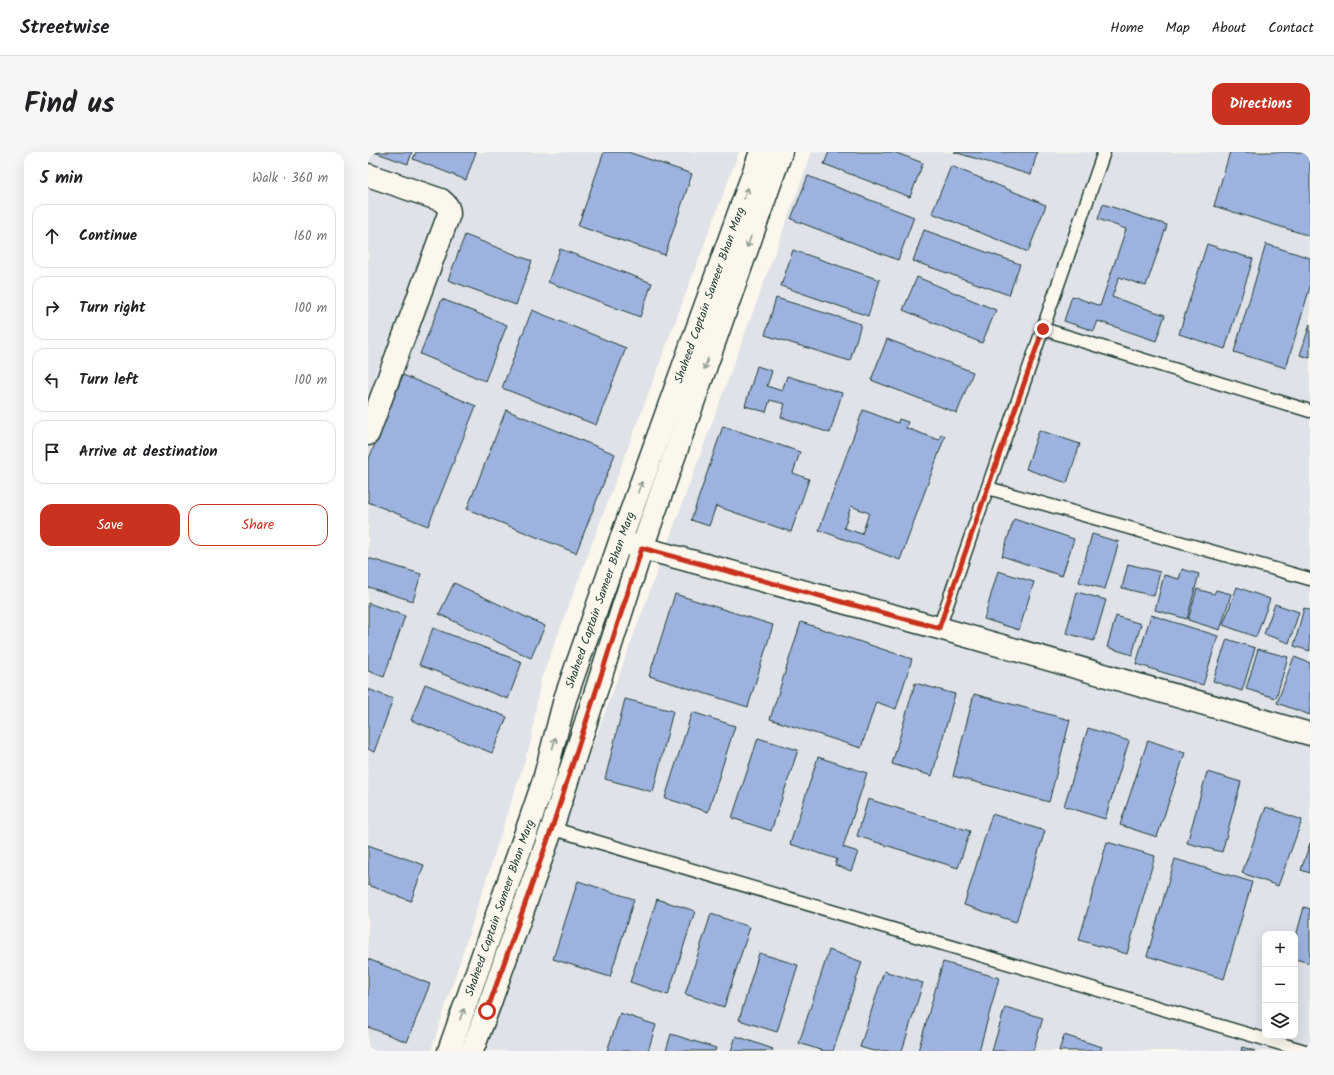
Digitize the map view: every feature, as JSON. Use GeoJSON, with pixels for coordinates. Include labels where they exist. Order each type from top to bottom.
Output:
{"type":"FeatureCollection","features":[{"type":"Feature","properties":{"kind":"street","name":"Shaheed Captain Sameer Bhan Marg"},"geometry":{"type":"LineString","coordinates":[[449,1051],[544,780],[566,699],[620,542],[761,152]]}},
{"type":"Feature","properties":{"kind":"street","name":"Shaheed Captain Sameer Bhan Marg"},"geometry":{"type":"LineString","coordinates":[[472,1051],[552,828],[642,548],[781,152]]}},
{"type":"Feature","properties":{"kind":"street"},"geometry":{"type":"LineString","coordinates":[[368,175],[441,200],[449,208],[449,214],[368,434]]}},
{"type":"Feature","properties":{"kind":"street"},"geometry":{"type":"LineString","coordinates":[[620,542],[939,628],[1310,734]]}},
{"type":"Feature","properties":{"kind":"lane"},"geometry":{"type":"LineString","coordinates":[[939,628],[1104,152]]}},
{"type":"Feature","properties":{"kind":"lane"},"geometry":{"type":"LineString","coordinates":[[1043,329],[1310,411]]}},
{"type":"Feature","properties":{"kind":"lane"},"geometry":{"type":"LineString","coordinates":[[988,488],[1310,579]]}},
{"type":"Feature","properties":{"kind":"lane"},"geometry":{"type":"LineString","coordinates":[[530,821],[1305,1051]]}},
{"type":"Feature","properties":{"kind":"shaded area"},"geometry":{"type":"Polygon","coordinates":[[[368,152],[739,152],[540,682],[531,741],[431,1051],[376,1051],[368,1048],[368,152]]]}},
{"type":"Feature","properties":{"kind":"shaded area"},"geometry":{"type":"Polygon","coordinates":[[[812,152],[1310,152],[1310,1051],[480,1051],[812,152]]]}},
{"type":"Feature","properties":{"kind":"building"},"geometry":{"type":"Polygon","coordinates":[[[374,152],[412,152],[408,164],[374,152]]]}},
{"type":"Feature","properties":{"kind":"building"},"geometry":{"type":"Polygon","coordinates":[[[416,152],[476,152],[466,180],[413,159],[416,152]]]}},
{"type":"Feature","properties":{"kind":"building"},"geometry":{"type":"Polygon","coordinates":[[[604,152],[628,152],[692,174],[665,255],[578,226],[604,152]]]}},
{"type":"Feature","properties":{"kind":"building"},"geometry":{"type":"Polygon","coordinates":[[[829,152],[894,152],[923,163],[910,197],[824,164],[829,152]]]}},
{"type":"Feature","properties":{"kind":"building"},"geometry":{"type":"Polygon","coordinates":[[[954,152],[1037,152],[1031,175],[954,152]]]}},
{"type":"Feature","properties":{"kind":"building"},"geometry":{"type":"Polygon","coordinates":[[[1230,152],[1310,152],[1310,236],[1214,206],[1230,152]]]}},
{"type":"Feature","properties":{"kind":"building"},"geometry":{"type":"Polygon","coordinates":[[[951,166],[1046,205],[1028,252],[932,213],[951,166]]]}},
{"type":"Feature","properties":{"kind":"building"},"geometry":{"type":"Polygon","coordinates":[[[808,176],[914,217],[898,260],[791,219],[808,176]]]}},
{"type":"Feature","properties":{"kind":"building"},"geometry":{"type":"Polygon","coordinates":[[[1103,204],[1167,225],[1146,286],[1119,277],[1112,297],[1165,315],[1156,341],[1098,321],[1094,331],[1064,321],[1072,296],[1100,306],[1126,229],[1098,219],[1103,204]]]}},
{"type":"Feature","properties":{"kind":"building"},"geometry":{"type":"Polygon","coordinates":[[[924,230],[1020,264],[1009,295],[913,261],[924,230]]]}},
{"type":"Feature","properties":{"kind":"building"},"geometry":{"type":"Polygon","coordinates":[[[465,235],[532,261],[516,305],[448,280],[465,235]]]}},
{"type":"Feature","properties":{"kind":"building"},"geometry":{"type":"Polygon","coordinates":[[[1207,244],[1253,259],[1225,349],[1179,334],[1207,244]]]}},
{"type":"Feature","properties":{"kind":"building"},"geometry":{"type":"Polygon","coordinates":[[[1266,244],[1310,258],[1310,287],[1286,368],[1234,352],[1266,244]]]}},
{"type":"Feature","properties":{"kind":"building"},"geometry":{"type":"Polygon","coordinates":[[[560,249],[652,283],[640,317],[548,282],[560,249]]]}},
{"type":"Feature","properties":{"kind":"building"},"geometry":{"type":"Polygon","coordinates":[[[793,250],[880,280],[868,316],[781,286],[793,250]]]}},
{"type":"Feature","properties":{"kind":"building"},"geometry":{"type":"Polygon","coordinates":[[[917,277],[996,310],[982,343],[903,310],[917,277]]]}},
{"type":"Feature","properties":{"kind":"building"},"geometry":{"type":"Polygon","coordinates":[[[776,298],[861,324],[850,361],[765,335],[776,298]]]}},
{"type":"Feature","properties":{"kind":"building"},"geometry":{"type":"Polygon","coordinates":[[[442,299],[507,325],[485,381],[420,354],[442,299]]]}},
{"type":"Feature","properties":{"kind":"building"},"geometry":{"type":"Polygon","coordinates":[[[532,310],[626,348],[596,425],[502,388],[532,310]]]}},
{"type":"Feature","properties":{"kind":"building"},"geometry":{"type":"Polygon","coordinates":[[[1310,324],[1310,358],[1300,355],[1310,324]]]}},
{"type":"Feature","properties":{"kind":"building"},"geometry":{"type":"Polygon","coordinates":[[[887,339],[973,372],[957,413],[871,380],[887,339]]]}},
{"type":"Feature","properties":{"kind":"building"},"geometry":{"type":"Polygon","coordinates":[[[757,366],[772,371],[767,386],[782,391],[787,376],[842,393],[830,433],[781,417],[785,404],[770,400],[766,412],[745,406],[757,366]]]}},
{"type":"Feature","properties":{"kind":"building"},"geometry":{"type":"Polygon","coordinates":[[[403,375],[476,406],[428,526],[368,502],[368,461],[403,375]]]}},
{"type":"Feature","properties":{"kind":"building"},"geometry":{"type":"Polygon","coordinates":[[[506,410],[615,454],[576,553],[467,509],[506,410]]]}},
{"type":"Feature","properties":{"kind":"building"},"geometry":{"type":"Polygon","coordinates":[[[863,410],[898,423],[899,419],[908,422],[906,428],[939,440],[941,434],[945,436],[900,560],[819,530],[863,410]],[[851,506],[844,528],[862,534],[869,513],[851,506]]]}},
{"type":"Feature","properties":{"kind":"building"},"geometry":{"type":"Polygon","coordinates":[[[723,426],[800,452],[793,473],[809,479],[791,532],[716,506],[709,526],[691,520],[723,426]]]}},
{"type":"Feature","properties":{"kind":"building"},"geometry":{"type":"Polygon","coordinates":[[[1039,430],[1080,444],[1067,483],[1026,469],[1039,430]]]}},
{"type":"Feature","properties":{"kind":"building"},"geometry":{"type":"Polygon","coordinates":[[[1014,519],[1074,539],[1062,576],[1002,556],[1014,519]]]}},
{"type":"Feature","properties":{"kind":"building"},"geometry":{"type":"Polygon","coordinates":[[[1092,534],[1119,542],[1105,589],[1079,582],[1092,534]]]}},
{"type":"Feature","properties":{"kind":"building"},"geometry":{"type":"Polygon","coordinates":[[[368,558],[421,574],[413,601],[368,587],[368,558]]]}},
{"type":"Feature","properties":{"kind":"building"},"geometry":{"type":"Polygon","coordinates":[[[1128,564],[1160,572],[1154,596],[1122,588],[1128,564]]]}},
{"type":"Feature","properties":{"kind":"building"},"geometry":{"type":"Polygon","coordinates":[[[1182,569],[1199,574],[1187,619],[1155,610],[1164,575],[1179,579],[1182,569]]]}},
{"type":"Feature","properties":{"kind":"building"},"geometry":{"type":"Polygon","coordinates":[[[998,571],[1034,582],[1019,630],[984,619],[998,571]]]}},
{"type":"Feature","properties":{"kind":"building"},"geometry":{"type":"Polygon","coordinates":[[[454,583],[545,626],[531,658],[439,614],[454,583]]]}},
{"type":"Feature","properties":{"kind":"building"},"geometry":{"type":"Polygon","coordinates":[[[1237,587],[1270,599],[1256,637],[1223,625],[1237,587]]]}},
{"type":"Feature","properties":{"kind":"building"},"geometry":{"type":"Polygon","coordinates":[[[1197,589],[1214,594],[1216,590],[1231,594],[1220,630],[1188,620],[1197,589]]]}},
{"type":"Feature","properties":{"kind":"building"},"geometry":{"type":"Polygon","coordinates":[[[1077,592],[1106,600],[1094,641],[1066,633],[1077,592]]]}},
{"type":"Feature","properties":{"kind":"building"},"geometry":{"type":"Polygon","coordinates":[[[675,594],[773,625],[748,707],[649,676],[675,594]]]}},
{"type":"Feature","properties":{"kind":"building"},"geometry":{"type":"Polygon","coordinates":[[[368,603],[405,616],[384,677],[368,671],[368,603]]]}},
{"type":"Feature","properties":{"kind":"building"},"geometry":{"type":"Polygon","coordinates":[[[1275,604],[1299,612],[1289,643],[1264,634],[1275,604]]]}},
{"type":"Feature","properties":{"kind":"building"},"geometry":{"type":"Polygon","coordinates":[[[1304,608],[1310,610],[1310,651],[1294,646],[1304,608]]]}},
{"type":"Feature","properties":{"kind":"building"},"geometry":{"type":"Polygon","coordinates":[[[1151,615],[1218,636],[1203,685],[1136,664],[1151,615]]]}},
{"type":"Feature","properties":{"kind":"building"},"geometry":{"type":"Polygon","coordinates":[[[1116,616],[1141,624],[1132,655],[1107,647],[1116,616]]]}},
{"type":"Feature","properties":{"kind":"building"},"geometry":{"type":"Polygon","coordinates":[[[801,622],[912,659],[896,709],[876,702],[861,748],[770,719],[801,622]]]}},
{"type":"Feature","properties":{"kind":"building"},"geometry":{"type":"Polygon","coordinates":[[[433,628],[522,662],[508,699],[419,665],[433,628]]]}},
{"type":"Feature","properties":{"kind":"building"},"geometry":{"type":"Polygon","coordinates":[[[1227,639],[1255,648],[1242,691],[1213,681],[1227,639]]]}},
{"type":"Feature","properties":{"kind":"building"},"geometry":{"type":"Polygon","coordinates":[[[1258,649],[1288,657],[1276,698],[1246,689],[1258,649]]]}},
{"type":"Feature","properties":{"kind":"building"},"geometry":{"type":"Polygon","coordinates":[[[1294,657],[1310,663],[1310,715],[1277,703],[1294,657]]]}},
{"type":"Feature","properties":{"kind":"building"},"geometry":{"type":"Polygon","coordinates":[[[915,683],[955,694],[932,776],[892,764],[915,683]]]}},
{"type":"Feature","properties":{"kind":"building"},"geometry":{"type":"Polygon","coordinates":[[[425,684],[507,717],[492,753],[411,720],[425,684]]]}},
{"type":"Feature","properties":{"kind":"building"},"geometry":{"type":"Polygon","coordinates":[[[368,689],[393,699],[374,752],[368,749],[368,689]]]}},
{"type":"Feature","properties":{"kind":"building"},"geometry":{"type":"Polygon","coordinates":[[[974,694],[1070,720],[1049,802],[953,776],[974,694]]]}},
{"type":"Feature","properties":{"kind":"building"},"geometry":{"type":"Polygon","coordinates":[[[625,699],[673,711],[653,792],[605,779],[625,699]]]}},
{"type":"Feature","properties":{"kind":"building"},"geometry":{"type":"Polygon","coordinates":[[[692,712],[735,726],[708,812],[665,798],[692,712]]]}},
{"type":"Feature","properties":{"kind":"building"},"geometry":{"type":"Polygon","coordinates":[[[1088,728],[1129,741],[1105,819],[1064,806],[1088,728]]]}},
{"type":"Feature","properties":{"kind":"building"},"geometry":{"type":"Polygon","coordinates":[[[758,738],[798,750],[771,831],[732,818],[758,738]]]}},
{"type":"Feature","properties":{"kind":"building"},"geometry":{"type":"Polygon","coordinates":[[[1148,740],[1185,753],[1157,837],[1120,825],[1148,740]]]}},
{"type":"Feature","properties":{"kind":"building"},"geometry":{"type":"Polygon","coordinates":[[[818,757],[867,773],[843,847],[858,852],[851,871],[835,865],[837,859],[790,844],[818,757]]]}},
{"type":"Feature","properties":{"kind":"building"},"geometry":{"type":"Polygon","coordinates":[[[1207,772],[1241,782],[1222,852],[1187,843],[1207,772]]]}},
{"type":"Feature","properties":{"kind":"building"},"geometry":{"type":"Polygon","coordinates":[[[868,799],[970,831],[958,868],[857,836],[868,799]]]}},
{"type":"Feature","properties":{"kind":"building"},"geometry":{"type":"Polygon","coordinates":[[[1266,807],[1302,820],[1278,886],[1242,873],[1266,807]]]}},
{"type":"Feature","properties":{"kind":"building"},"geometry":{"type":"Polygon","coordinates":[[[992,814],[1045,831],[1016,922],[964,905],[992,814]]]}},
{"type":"Feature","properties":{"kind":"building"},"geometry":{"type":"Polygon","coordinates":[[[1107,842],[1155,856],[1127,954],[1079,940],[1107,842]]]}},
{"type":"Feature","properties":{"kind":"building"},"geometry":{"type":"Polygon","coordinates":[[[1310,843],[1310,873],[1301,870],[1310,843]]]}},
{"type":"Feature","properties":{"kind":"building"},"geometry":{"type":"Polygon","coordinates":[[[368,845],[424,865],[411,901],[368,885],[368,845]]]}},
{"type":"Feature","properties":{"kind":"building"},"geometry":{"type":"Polygon","coordinates":[[[1175,859],[1252,882],[1224,979],[1147,956],[1175,859]]]}},
{"type":"Feature","properties":{"kind":"building"},"geometry":{"type":"Polygon","coordinates":[[[578,881],[634,899],[610,977],[553,959],[578,881]]]}},
{"type":"Feature","properties":{"kind":"building"},"geometry":{"type":"Polygon","coordinates":[[[657,899],[695,911],[668,995],[630,982],[657,899]]]}},
{"type":"Feature","properties":{"kind":"building"},"geometry":{"type":"Polygon","coordinates":[[[1304,907],[1310,909],[1310,963],[1298,960],[1297,931],[1304,907]]]}},
{"type":"Feature","properties":{"kind":"building"},"geometry":{"type":"Polygon","coordinates":[[[711,914],[750,927],[724,1007],[685,994],[711,914]]]}},
{"type":"Feature","properties":{"kind":"building"},"geometry":{"type":"Polygon","coordinates":[[[829,950],[862,962],[833,1051],[823,1051],[799,1043],[829,950]]]}},
{"type":"Feature","properties":{"kind":"building"},"geometry":{"type":"Polygon","coordinates":[[[759,953],[798,965],[777,1032],[739,1020],[759,953]]]}},
{"type":"Feature","properties":{"kind":"building"},"geometry":{"type":"Polygon","coordinates":[[[368,959],[430,984],[407,1042],[368,1027],[368,959]]]}},
{"type":"Feature","properties":{"kind":"building"},"geometry":{"type":"Polygon","coordinates":[[[943,962],[999,978],[979,1051],[918,1051],[943,962]]]}},
{"type":"Feature","properties":{"kind":"building"},"geometry":{"type":"Polygon","coordinates":[[[884,971],[923,983],[902,1051],[873,1051],[860,1047],[884,971]]]}},
{"type":"Feature","properties":{"kind":"building"},"geometry":{"type":"Polygon","coordinates":[[[1005,1007],[1043,1018],[1033,1051],[992,1051],[1005,1007]]]}},
{"type":"Feature","properties":{"kind":"building"},"geometry":{"type":"Polygon","coordinates":[[[620,1013],[656,1025],[648,1051],[607,1051],[620,1013]]]}},
{"type":"Feature","properties":{"kind":"building"},"geometry":{"type":"Polygon","coordinates":[[[671,1034],[716,1048],[715,1051],[666,1051],[671,1034]]]}},
{"type":"Feature","properties":{"kind":"building"},"geometry":{"type":"Polygon","coordinates":[[[1064,1035],[1102,1047],[1100,1051],[1059,1051],[1064,1035]]]}},
{"type":"Feature","properties":{"kind":"building"},"geometry":{"type":"Polygon","coordinates":[[[736,1036],[773,1049],[772,1051],[731,1051],[736,1036]]]}},
{"type":"Feature","properties":{"kind":"building"},"geometry":{"type":"Polygon","coordinates":[[[1242,1047],[1255,1051],[1241,1051],[1242,1047]]]}},
{"type":"Feature","properties":{"kind":"route"},"geometry":{"type":"LineString","coordinates":[[487,1011],[552,828],[642,548],[939,628],[1043,329]]}}]}
